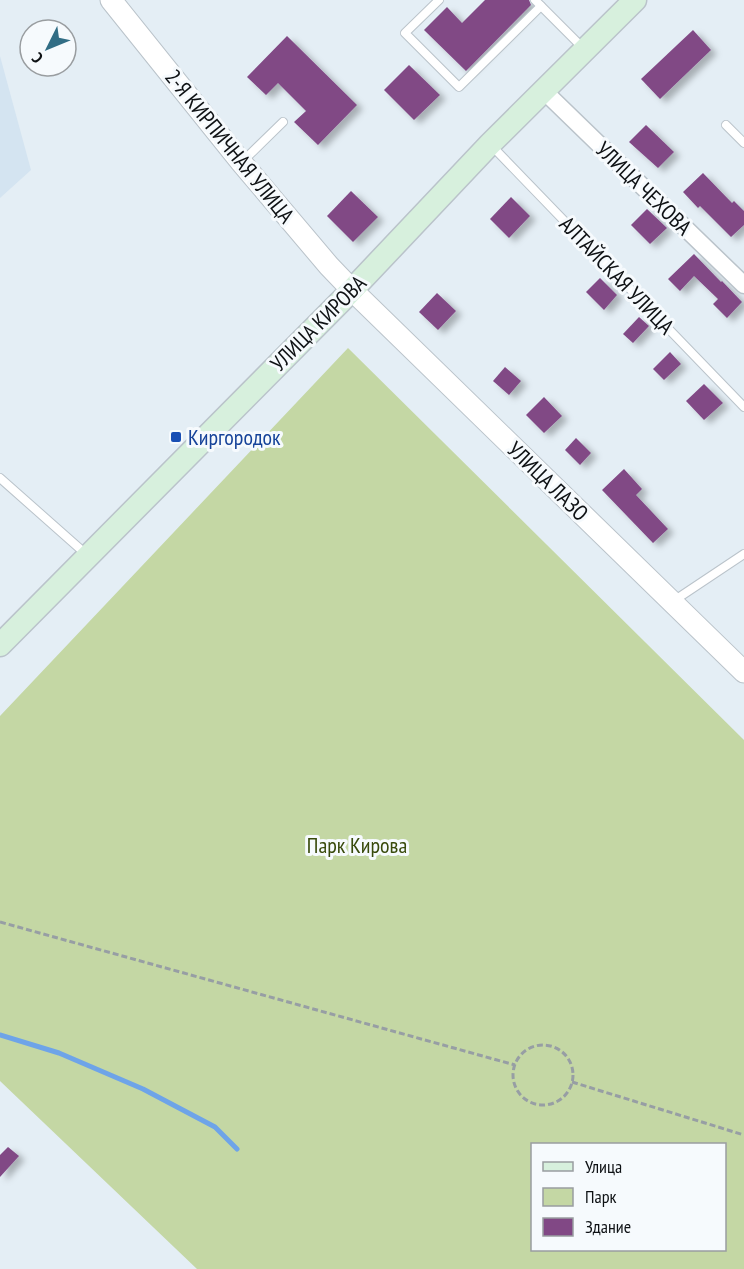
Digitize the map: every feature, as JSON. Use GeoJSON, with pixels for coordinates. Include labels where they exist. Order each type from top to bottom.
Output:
{"type":"FeatureCollection","features":[{"type":"Feature","properties":{"kind":"main road","name":"УЛИЦА КИРОВА"},"geometry":{"type":"LineString","coordinates":[[0,645],[352,290],[490,144],[635,0]]}},
{"type":"Feature","properties":{"kind":"street","name":"2-Я КИРПИЧНАЯ УЛИЦА"},"geometry":{"type":"LineString","coordinates":[[111,0],[241,162],[352,290]]}},
{"type":"Feature","properties":{"kind":"street","name":"УЛИЦА ЧЕХОВА"},"geometry":{"type":"LineString","coordinates":[[544,91],[744,285]]}},
{"type":"Feature","properties":{"kind":"street","name":"УЛИЦА ЛАЗО"},"geometry":{"type":"LineString","coordinates":[[352,290],[744,672]]}},
{"type":"Feature","properties":{"kind":"lane"},"geometry":{"type":"LineString","coordinates":[[439,0],[405,33],[459,87],[538,3],[584,50]]}},
{"type":"Feature","properties":{"kind":"lane"},"geometry":{"type":"LineString","coordinates":[[241,162],[283,122]]}},
{"type":"Feature","properties":{"kind":"lane"},"geometry":{"type":"LineString","coordinates":[[726,125],[744,143]]}},
{"type":"Feature","properties":{"kind":"lane","name":"АЛТАЙСКАЯ УЛИЦА"},"geometry":{"type":"LineString","coordinates":[[490,144],[744,406]]}},
{"type":"Feature","properties":{"kind":"lane"},"geometry":{"type":"LineString","coordinates":[[0,478],[88,556]]}},
{"type":"Feature","properties":{"kind":"lane"},"geometry":{"type":"LineString","coordinates":[[672,602],[744,554]]}},
{"type":"Feature","properties":{"kind":"path"},"geometry":{"type":"LineString","coordinates":[[0,922],[514,1065]]}},
{"type":"Feature","properties":{"kind":"path"},"geometry":{"type":"LineString","coordinates":[[533,1046],[550,1046],[558,1049],[569,1061],[572,1082],[566,1094],[560,1099],[544,1105],[536,1104],[527,1101],[516,1088],[513,1080],[514,1065],[525,1050],[533,1046]]}},
{"type":"Feature","properties":{"kind":"path"},"geometry":{"type":"LineString","coordinates":[[572,1082],[744,1135]]}},
{"type":"Feature","properties":{"kind":"shaded area"},"geometry":{"type":"Polygon","coordinates":[[[0,56],[31,170],[0,198],[0,56]]]}},
{"type":"Feature","properties":{"kind":"green space","name":"Парк Кирова"},"geometry":{"type":"Polygon","coordinates":[[[348,348],[744,740],[744,1269],[197,1269],[0,1081],[0,716],[348,348]]]}},
{"type":"Feature","properties":{"kind":"building"},"geometry":{"type":"Polygon","coordinates":[[[485,0],[529,0],[531,5],[466,71],[424,30],[447,7],[462,23],[485,0]]]}},
{"type":"Feature","properties":{"kind":"building"},"geometry":{"type":"Polygon","coordinates":[[[693,30],[711,50],[660,99],[641,79],[693,30]]]}},
{"type":"Feature","properties":{"kind":"building"},"geometry":{"type":"Polygon","coordinates":[[[287,36],[357,105],[318,145],[294,122],[306,111],[278,83],[266,95],[247,77],[287,36]]]}},
{"type":"Feature","properties":{"kind":"building"},"geometry":{"type":"Polygon","coordinates":[[[409,65],[440,95],[414,120],[384,90],[409,65]]]}},
{"type":"Feature","properties":{"kind":"building"},"geometry":{"type":"Polygon","coordinates":[[[646,125],[674,152],[658,168],[629,142],[646,125]]]}},
{"type":"Feature","properties":{"kind":"building"},"geometry":{"type":"Polygon","coordinates":[[[703,173],[732,203],[734,201],[744,211],[744,225],[731,237],[683,192],[703,173]]]}},
{"type":"Feature","properties":{"kind":"building"},"geometry":{"type":"Polygon","coordinates":[[[351,191],[378,217],[353,242],[327,216],[351,191]]]}},
{"type":"Feature","properties":{"kind":"building"},"geometry":{"type":"Polygon","coordinates":[[[511,197],[530,216],[509,238],[490,219],[511,197]]]}},
{"type":"Feature","properties":{"kind":"building"},"geometry":{"type":"Polygon","coordinates":[[[647,209],[667,228],[650,244],[631,225],[647,209]]]}},
{"type":"Feature","properties":{"kind":"building"},"geometry":{"type":"Polygon","coordinates":[[[694,254],[742,302],[727,318],[713,304],[718,299],[694,276],[680,291],[668,279],[694,254]]]}},
{"type":"Feature","properties":{"kind":"building"},"geometry":{"type":"Polygon","coordinates":[[[600,278],[617,295],[604,310],[586,292],[600,278]]]}},
{"type":"Feature","properties":{"kind":"building"},"geometry":{"type":"Polygon","coordinates":[[[437,293],[456,311],[438,330],[419,312],[437,293]]]}},
{"type":"Feature","properties":{"kind":"building"},"geometry":{"type":"Polygon","coordinates":[[[639,317],[649,326],[633,343],[623,334],[639,317]]]}},
{"type":"Feature","properties":{"kind":"building"},"geometry":{"type":"Polygon","coordinates":[[[670,352],[681,364],[664,380],[653,369],[670,352]]]}},
{"type":"Feature","properties":{"kind":"building"},"geometry":{"type":"Polygon","coordinates":[[[505,367],[521,381],[509,395],[493,381],[505,367]]]}},
{"type":"Feature","properties":{"kind":"building"},"geometry":{"type":"Polygon","coordinates":[[[704,384],[723,403],[704,420],[686,401],[704,384]]]}},
{"type":"Feature","properties":{"kind":"building"},"geometry":{"type":"Polygon","coordinates":[[[544,397],[562,416],[544,433],[526,415],[544,397]]]}},
{"type":"Feature","properties":{"kind":"building"},"geometry":{"type":"Polygon","coordinates":[[[576,438],[591,453],[580,465],[565,450],[576,438]]]}},
{"type":"Feature","properties":{"kind":"building"},"geometry":{"type":"Polygon","coordinates":[[[624,469],[642,489],[636,495],[668,529],[653,543],[602,490],[624,469]]]}},
{"type":"Feature","properties":{"kind":"building"},"geometry":{"type":"Polygon","coordinates":[[[8,1147],[19,1156],[0,1177],[0,1155],[8,1147]]]}},
{"type":"Feature","properties":{"kind":"waterway"},"geometry":{"type":"LineString","coordinates":[[0,1035],[59,1053],[143,1089],[215,1127],[237,1149]]}},
{"type":"Feature","properties":{"kind":"place","name":"Киргородок"},"geometry":{"type":"Point","coordinates":[176,437]}}]}
